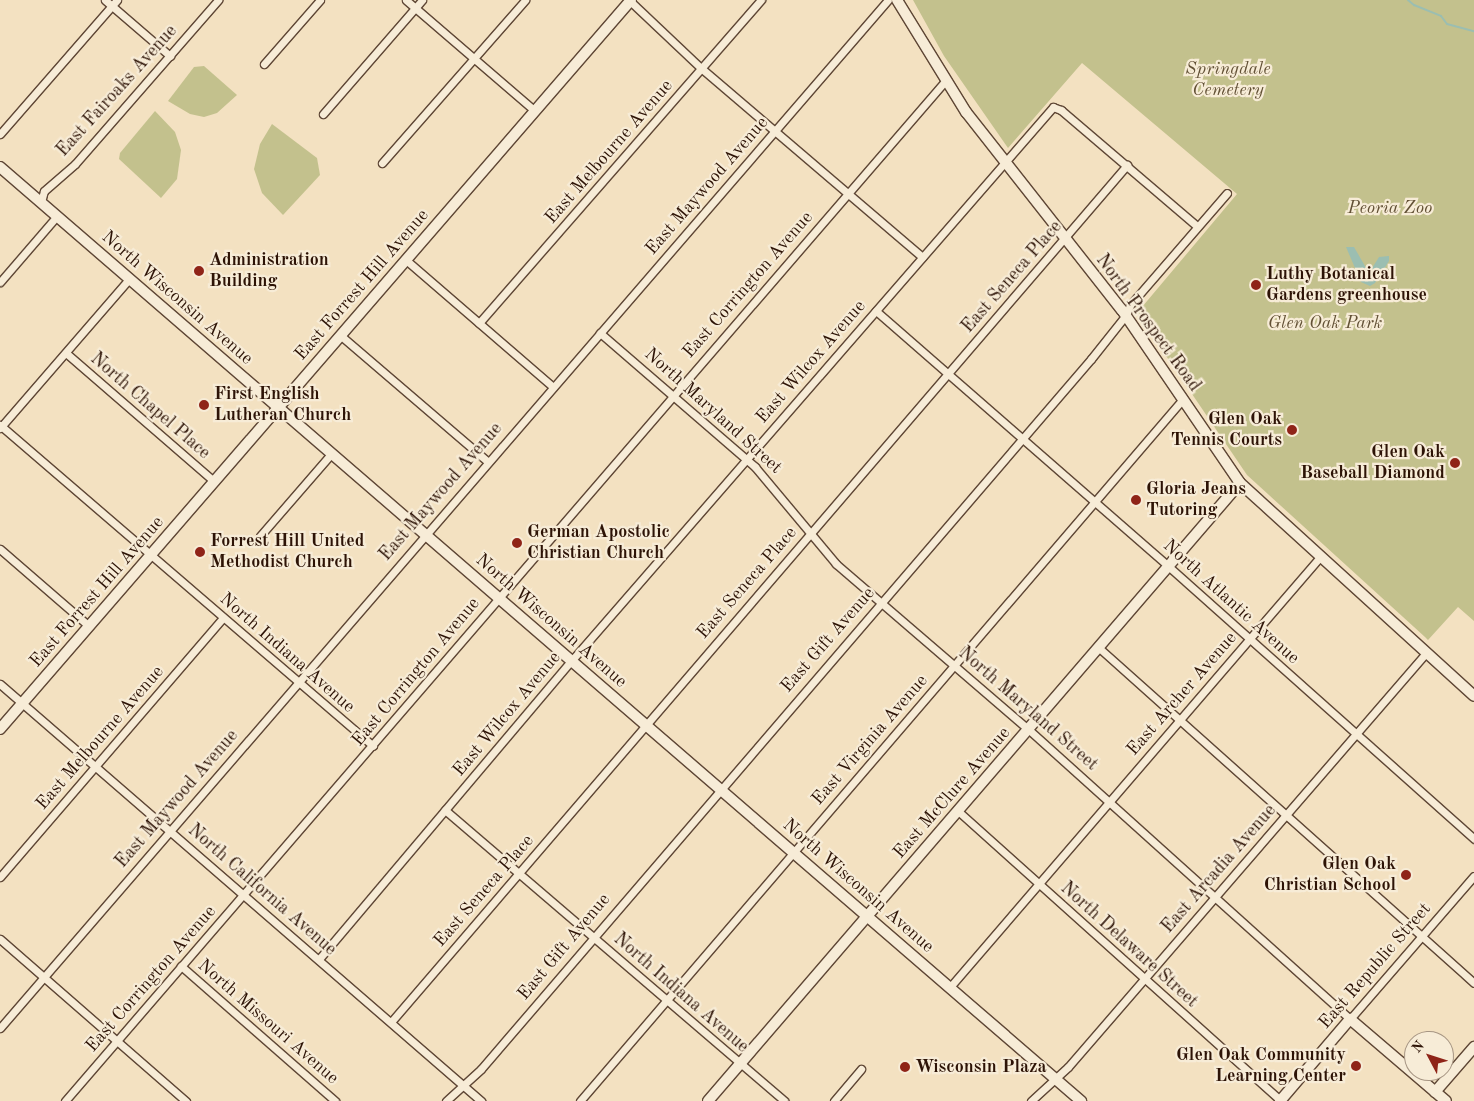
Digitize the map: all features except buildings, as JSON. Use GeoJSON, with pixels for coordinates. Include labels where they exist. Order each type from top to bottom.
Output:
{"type":"FeatureCollection","features":[{"type":"Feature","properties":{"kind":"street"},"geometry":{"type":"LineString","coordinates":[[105,0],[115,3],[170,56]]}},
{"type":"Feature","properties":{"kind":"street","name":"East Fairoaks Avenue"},"geometry":{"type":"LineString","coordinates":[[42,202],[44,191],[74,164],[218,0]]}},
{"type":"Feature","properties":{"kind":"street"},"geometry":{"type":"LineString","coordinates":[[264,64],[320,0]]}},
{"type":"Feature","properties":{"kind":"street"},"geometry":{"type":"LineString","coordinates":[[406,0],[535,111]]}},
{"type":"Feature","properties":{"kind":"street"},"geometry":{"type":"LineString","coordinates":[[323,114],[422,0]]}},
{"type":"Feature","properties":{"kind":"street"},"geometry":{"type":"LineString","coordinates":[[382,163],[525,0]]}},
{"type":"Feature","properties":{"kind":"street","name":"East Melbourne Avenue"},"geometry":{"type":"LineString","coordinates":[[479,323],[761,0]]}},
{"type":"Feature","properties":{"kind":"street","name":"East Maywood Avenue"},"geometry":{"type":"LineString","coordinates":[[0,1028],[296,682],[888,0]]}},
{"type":"Feature","properties":{"kind":"street","name":"North Prospect Road"},"geometry":{"type":"LineString","coordinates":[[897,0],[945,81],[1005,163],[1126,315],[1240,483],[1474,696]]}},
{"type":"Feature","properties":{"kind":"street"},"geometry":{"type":"LineString","coordinates":[[630,1],[774,132],[922,257]]}},
{"type":"Feature","properties":{"kind":"street","name":"East Forrest Hill Avenue"},"geometry":{"type":"LineString","coordinates":[[0,728],[630,1]]}},
{"type":"Feature","properties":{"kind":"street"},"geometry":{"type":"LineString","coordinates":[[0,134],[115,3]]}},
{"type":"Feature","properties":{"kind":"street","name":"East Corrington Avenue"},"geometry":{"type":"LineString","coordinates":[[65,1101],[945,81]]}},
{"type":"Feature","properties":{"kind":"street","name":"East Wilcox Avenue"},"geometry":{"type":"LineString","coordinates":[[319,959],[572,660],[922,257],[1056,107],[1127,165]]}},
{"type":"Feature","properties":{"kind":"street"},"geometry":{"type":"LineString","coordinates":[[1127,165],[1197,226]]}},
{"type":"Feature","properties":{"kind":"street","name":"East Seneca Place"},"geometry":{"type":"LineString","coordinates":[[391,1022],[1127,165]]}},
{"type":"Feature","properties":{"kind":"street","name":"North Wisconsin Avenue"},"geometry":{"type":"LineString","coordinates":[[0,167],[1081,1101]]}},
{"type":"Feature","properties":{"kind":"street","name":"East Gift Avenue"},"geometry":{"type":"LineString","coordinates":[[446,1101],[481,1069],[592,936],[1022,438],[1126,315],[1130,305],[1226,193]]}},
{"type":"Feature","properties":{"kind":"street"},"geometry":{"type":"LineString","coordinates":[[0,282],[57,216]]}},
{"type":"Feature","properties":{"kind":"street"},"geometry":{"type":"LineString","coordinates":[[406,260],[552,386]]}},
{"type":"Feature","properties":{"kind":"street"},"geometry":{"type":"LineString","coordinates":[[1,426],[130,279]]}},
{"type":"Feature","properties":{"kind":"street","name":"North Atlantic Avenue"},"geometry":{"type":"LineString","coordinates":[[876,312],[1250,638],[1474,839]]}},
{"type":"Feature","properties":{"kind":"street","name":"North Maryland Street"},"geometry":{"type":"LineString","coordinates":[[600,333],[747,459],[779,492],[828,556],[1028,729],[1350,1019],[1446,1101]]}},
{"type":"Feature","properties":{"kind":"street"},"geometry":{"type":"LineString","coordinates":[[340,335],[487,461]]}},
{"type":"Feature","properties":{"kind":"street","name":"North Chapel Place"},"geometry":{"type":"LineString","coordinates":[[66,353],[214,481]]}},
{"type":"Feature","properties":{"kind":"street","name":"East Virginia Avenue"},"geometry":{"type":"LineString","coordinates":[[580,1101],[1183,400]]}},
{"type":"Feature","properties":{"kind":"street","name":"North Indiana Avenue"},"geometry":{"type":"LineString","coordinates":[[1,426],[296,682],[373,746]]}},
{"type":"Feature","properties":{"kind":"street"},"geometry":{"type":"LineString","coordinates":[[260,536],[332,453]]}},
{"type":"Feature","properties":{"kind":"street","name":"East McClure Avenue"},"geometry":{"type":"LineString","coordinates":[[708,1101],[1240,483]]}},
{"type":"Feature","properties":{"kind":"street"},"geometry":{"type":"LineString","coordinates":[[0,549],[89,626]]}},
{"type":"Feature","properties":{"kind":"street","name":"East Archer Avenue"},"geometry":{"type":"LineString","coordinates":[[950,987],[1320,557]]}},
{"type":"Feature","properties":{"kind":"street","name":"East Melbourne Avenue"},"geometry":{"type":"LineString","coordinates":[[0,878],[223,618]]}},
{"type":"Feature","properties":{"kind":"street"},"geometry":{"type":"LineString","coordinates":[[1098,648],[1284,816],[1474,983]]}},
{"type":"Feature","properties":{"kind":"street","name":"East Arcadia Avenue"},"geometry":{"type":"LineString","coordinates":[[1031,1101],[1055,1078],[1144,979],[1426,653]]}},
{"type":"Feature","properties":{"kind":"street","name":"North California Avenue"},"geometry":{"type":"LineString","coordinates":[[0,684],[481,1101]]}},
{"type":"Feature","properties":{"kind":"street","name":"North Indiana Avenue"},"geometry":{"type":"LineString","coordinates":[[445,810],[666,1002],[784,1101]]}},
{"type":"Feature","properties":{"kind":"street","name":"North Delaware Street"},"geometry":{"type":"LineString","coordinates":[[958,811],[1280,1101]]}},
{"type":"Feature","properties":{"kind":"street","name":"East Republic Street"},"geometry":{"type":"LineString","coordinates":[[1280,1101],[1474,876]]}},
{"type":"Feature","properties":{"kind":"street"},"geometry":{"type":"LineString","coordinates":[[0,939],[186,1101]]}},
{"type":"Feature","properties":{"kind":"street","name":"North Missouri Avenue"},"geometry":{"type":"LineString","coordinates":[[182,966],[335,1101]]}},
{"type":"Feature","properties":{"kind":"street"},"geometry":{"type":"LineString","coordinates":[[1435,1092],[1474,1047]]}},
{"type":"Feature","properties":{"kind":"street"},"geometry":{"type":"LineString","coordinates":[[834,1101],[862,1069]]}},
{"type":"Feature","properties":{"kind":"green space","name":"Glen Oak Park"},"geometry":{"type":"Polygon","coordinates":[[[913,0],[1474,0],[1474,621],[1458,607],[1428,640],[1247,475],[1137,313],[1237,194],[1082,63],[1008,148],[944,56],[913,0]]]}},
{"type":"Feature","properties":{"kind":"green space"},"geometry":{"type":"Polygon","coordinates":[[[204,66],[237,95],[217,113],[204,117],[190,114],[168,101],[194,67],[204,66]]]}},
{"type":"Feature","properties":{"kind":"green space"},"geometry":{"type":"Polygon","coordinates":[[[155,111],[175,132],[181,150],[177,179],[161,198],[119,159],[120,153],[155,111]]]}},
{"type":"Feature","properties":{"kind":"green space"},"geometry":{"type":"Polygon","coordinates":[[[272,124],[317,158],[320,175],[283,215],[262,193],[254,169],[260,144],[272,124]]]}},
{"type":"Feature","properties":{"kind":"shaded area"},"geometry":{"type":"Polygon","coordinates":[[[1346,247],[1354,247],[1369,273],[1379,257],[1389,256],[1389,261],[1375,283],[1370,286],[1361,282],[1346,247]]]}},
{"type":"Feature","properties":{"kind":"waterway"},"geometry":{"type":"LineString","coordinates":[[1408,0],[1414,5],[1441,16],[1447,24],[1474,31]]}},
{"type":"Feature","properties":{"kind":"place","name":"Administration Building"},"geometry":{"type":"Point","coordinates":[199,271]}},
{"type":"Feature","properties":{"kind":"place","name":"Luthy Botanical Gardens greenhouse"},"geometry":{"type":"Point","coordinates":[1256,285]}},
{"type":"Feature","properties":{"kind":"place","name":"First English Lutheran Church"},"geometry":{"type":"Point","coordinates":[204,405]}},
{"type":"Feature","properties":{"kind":"place","name":"Glen Oak Tennis Courts"},"geometry":{"type":"Point","coordinates":[1292,430]}},
{"type":"Feature","properties":{"kind":"place","name":"Glen Oak Baseball Diamond"},"geometry":{"type":"Point","coordinates":[1455,463]}},
{"type":"Feature","properties":{"kind":"place","name":"Gloria Jeans Tutoring"},"geometry":{"type":"Point","coordinates":[1136,500]}},
{"type":"Feature","properties":{"kind":"place","name":"German Apostolic Christian Church"},"geometry":{"type":"Point","coordinates":[517,543]}},
{"type":"Feature","properties":{"kind":"place","name":"Forrest Hill United Methodist Church"},"geometry":{"type":"Point","coordinates":[200,552]}},
{"type":"Feature","properties":{"kind":"place","name":"Glen Oak Christian School"},"geometry":{"type":"Point","coordinates":[1406,875]}},
{"type":"Feature","properties":{"kind":"place","name":"Glen Oak Community Learning Center"},"geometry":{"type":"Point","coordinates":[1356,1066]}},
{"type":"Feature","properties":{"kind":"place","name":"Wisconsin Plaza"},"geometry":{"type":"Point","coordinates":[905,1067]}},
{"type":"Feature","properties":{"kind":"park label","name":"Springdale Cemetery"},"geometry":{"type":"Point","coordinates":[1228,80]}},
{"type":"Feature","properties":{"kind":"park label","name":"Peoria Zoo"},"geometry":{"type":"Point","coordinates":[1390,208]}}]}
